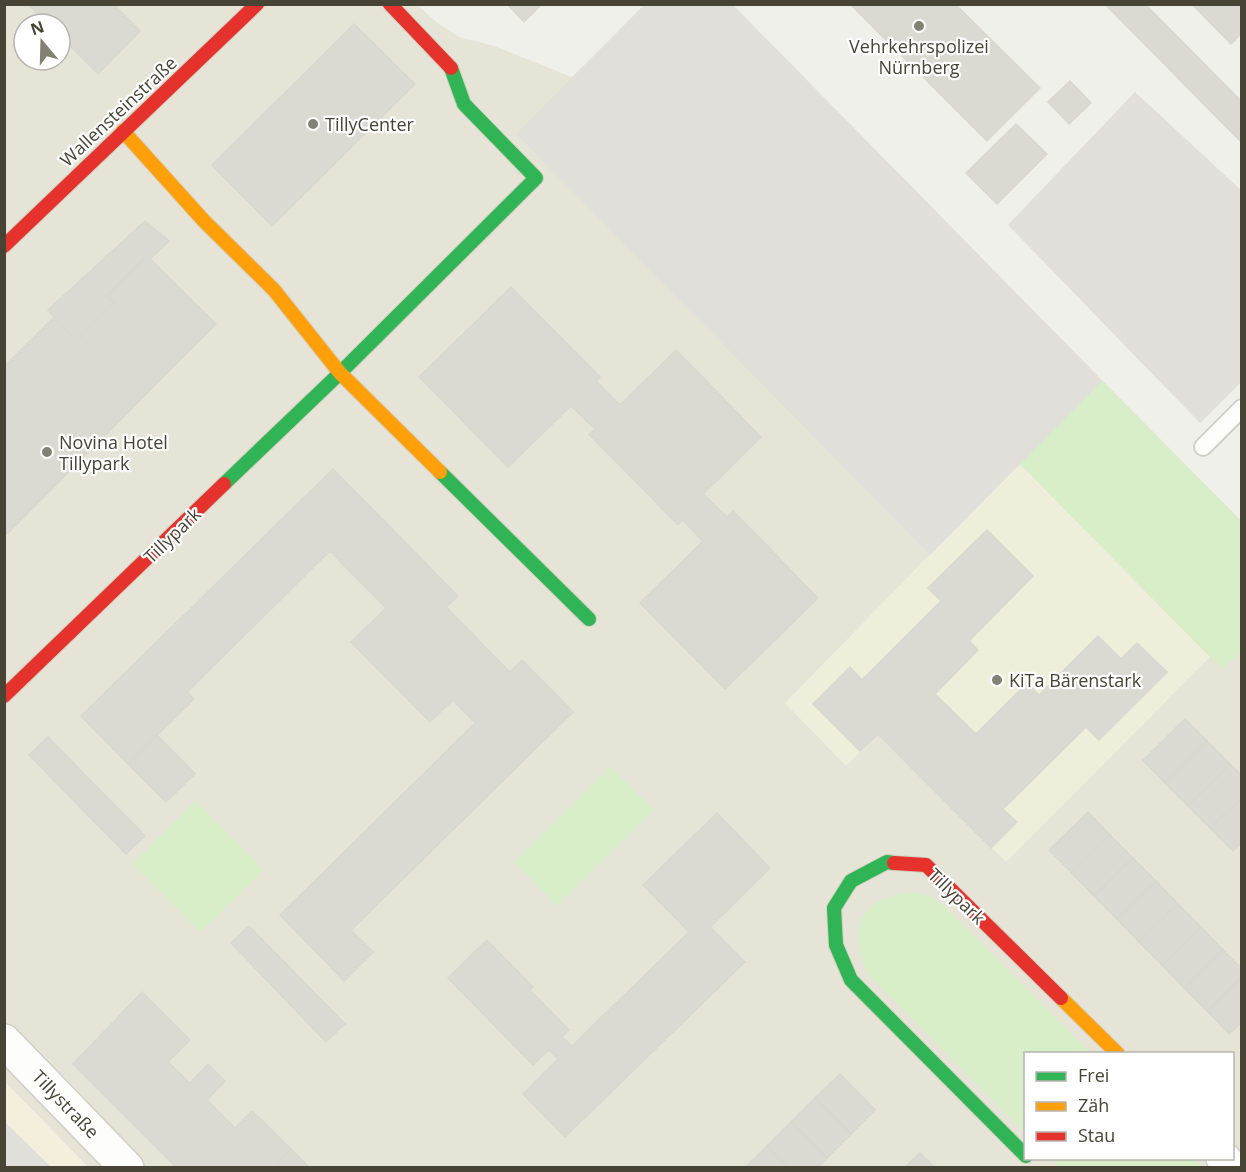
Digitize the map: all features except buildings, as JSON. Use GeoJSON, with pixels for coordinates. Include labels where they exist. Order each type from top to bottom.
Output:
{"type":"FeatureCollection","features":[{"type":"Feature","properties":{"kind":"street","name":"Wallensteinstraße"},"geometry":{"type":"LineString","coordinates":[[4,246],[257,4]]}},
{"type":"Feature","properties":{"kind":"street","name":"Tillypark"},"geometry":{"type":"LineString","coordinates":[[4,696],[340,373],[536,178],[464,104],[450,66],[390,4]]}},
{"type":"Feature","properties":{"kind":"street"},"geometry":{"type":"LineString","coordinates":[[123,131],[204,220],[274,290],[340,373],[589,619]]}},
{"type":"Feature","properties":{"kind":"street","name":"Tillypark"},"geometry":{"type":"LineString","coordinates":[[1024,1154],[851,980],[836,945],[834,908],[851,881],[887,862],[926,865],[1117,1052]]}},
{"type":"Feature","properties":{"kind":"street","name":"Tillystraße"},"geometry":{"type":"LineString","coordinates":[[4,1041],[127,1167]]}},
{"type":"Feature","properties":{"kind":"lane"},"geometry":{"type":"LineString","coordinates":[[1203,447],[1242,408]]}},
{"type":"Feature","properties":{"kind":"shaded area"},"geometry":{"type":"Polygon","coordinates":[[[645,4],[733,5],[1102,381],[930,555],[516,134],[645,4]]]}},
{"type":"Feature","properties":{"kind":"shaded area"},"geometry":{"type":"Polygon","coordinates":[[[4,5],[418,5],[436,22],[459,37],[494,46],[572,77],[645,5],[733,5],[1241,521],[1241,1167],[88,1167],[5,1082],[4,5]]]}},
{"type":"Feature","properties":{"kind":"shaded area"},"geometry":{"type":"Polygon","coordinates":[[[1135,92],[1241,190],[1241,382],[1200,423],[1008,225],[1135,92]]]}},
{"type":"Feature","properties":{"kind":"shaded area","name":"KiTa Bärenstark"},"geometry":{"type":"Polygon","coordinates":[[[1019,463],[1210,657],[1006,862],[878,734],[846,766],[785,703],[1019,463]]]}},
{"type":"Feature","properties":{"kind":"shaded area"},"geometry":{"type":"Polygon","coordinates":[[[5,1082],[88,1167],[5,1167],[5,1082]]]}},
{"type":"Feature","properties":{"kind":"shaded area"},"geometry":{"type":"Polygon","coordinates":[[[5,1122],[46,1162],[51,1167],[5,1167],[5,1122]]]}},
{"type":"Feature","properties":{"kind":"green space"},"geometry":{"type":"Polygon","coordinates":[[[1102,381],[1241,521],[1241,651],[1223,670],[1019,463],[1102,381]]]}},
{"type":"Feature","properties":{"kind":"green space"},"geometry":{"type":"Polygon","coordinates":[[[610,767],[654,810],[557,906],[514,862],[610,767]]]}},
{"type":"Feature","properties":{"kind":"green space"},"geometry":{"type":"Polygon","coordinates":[[[195,801],[264,870],[201,932],[133,864],[195,801]]]}},
{"type":"Feature","properties":{"kind":"green space"},"geometry":{"type":"Polygon","coordinates":[[[902,893],[927,895],[937,900],[1090,1052],[1024,1052],[1024,1132],[867,973],[860,953],[858,934],[863,916],[879,901],[902,893]]]}},
{"type":"Feature","properties":{"kind":"green space"},"geometry":{"type":"Polygon","coordinates":[[[1052,1160],[1195,1160],[1203,1167],[1060,1167],[1052,1160]]]}},
{"type":"Feature","properties":{"kind":"traffic: fast"},"geometry":{"type":"LineString","coordinates":[[224,484],[340,373],[536,178],[464,104],[451,68]]}},
{"type":"Feature","properties":{"kind":"traffic: fast"},"geometry":{"type":"LineString","coordinates":[[440,472],[589,619]]}},
{"type":"Feature","properties":{"kind":"traffic: fast"},"geometry":{"type":"LineString","coordinates":[[894,863],[887,862],[851,881],[834,908],[836,945],[851,980],[1024,1154]]}},
{"type":"Feature","properties":{"kind":"traffic: slow"},"geometry":{"type":"LineString","coordinates":[[123,131],[204,221],[274,290],[340,373],[440,472]]}},
{"type":"Feature","properties":{"kind":"traffic: slow"},"geometry":{"type":"LineString","coordinates":[[1061,998],[1116,1052]]}},
{"type":"Feature","properties":{"kind":"traffic: jam"},"geometry":{"type":"LineString","coordinates":[[4,246],[257,4]]}},
{"type":"Feature","properties":{"kind":"traffic: jam"},"geometry":{"type":"LineString","coordinates":[[390,4],[451,68]]}},
{"type":"Feature","properties":{"kind":"traffic: jam"},"geometry":{"type":"LineString","coordinates":[[4,696],[224,484]]}},
{"type":"Feature","properties":{"kind":"traffic: jam"},"geometry":{"type":"LineString","coordinates":[[894,863],[926,865],[1061,998]]}},
{"type":"Feature","properties":{"kind":"place","name":"Vehrkehrspolizei Nürnberg"},"geometry":{"type":"Point","coordinates":[919,26]}},
{"type":"Feature","properties":{"kind":"place","name":"TillyCenter"},"geometry":{"type":"Point","coordinates":[313,124]}},
{"type":"Feature","properties":{"kind":"place","name":"Novina Hotel Tillypark"},"geometry":{"type":"Point","coordinates":[47,452]}},
{"type":"Feature","properties":{"kind":"place","name":"KiTa Bärenstark"},"geometry":{"type":"Point","coordinates":[997,680]}}]}
